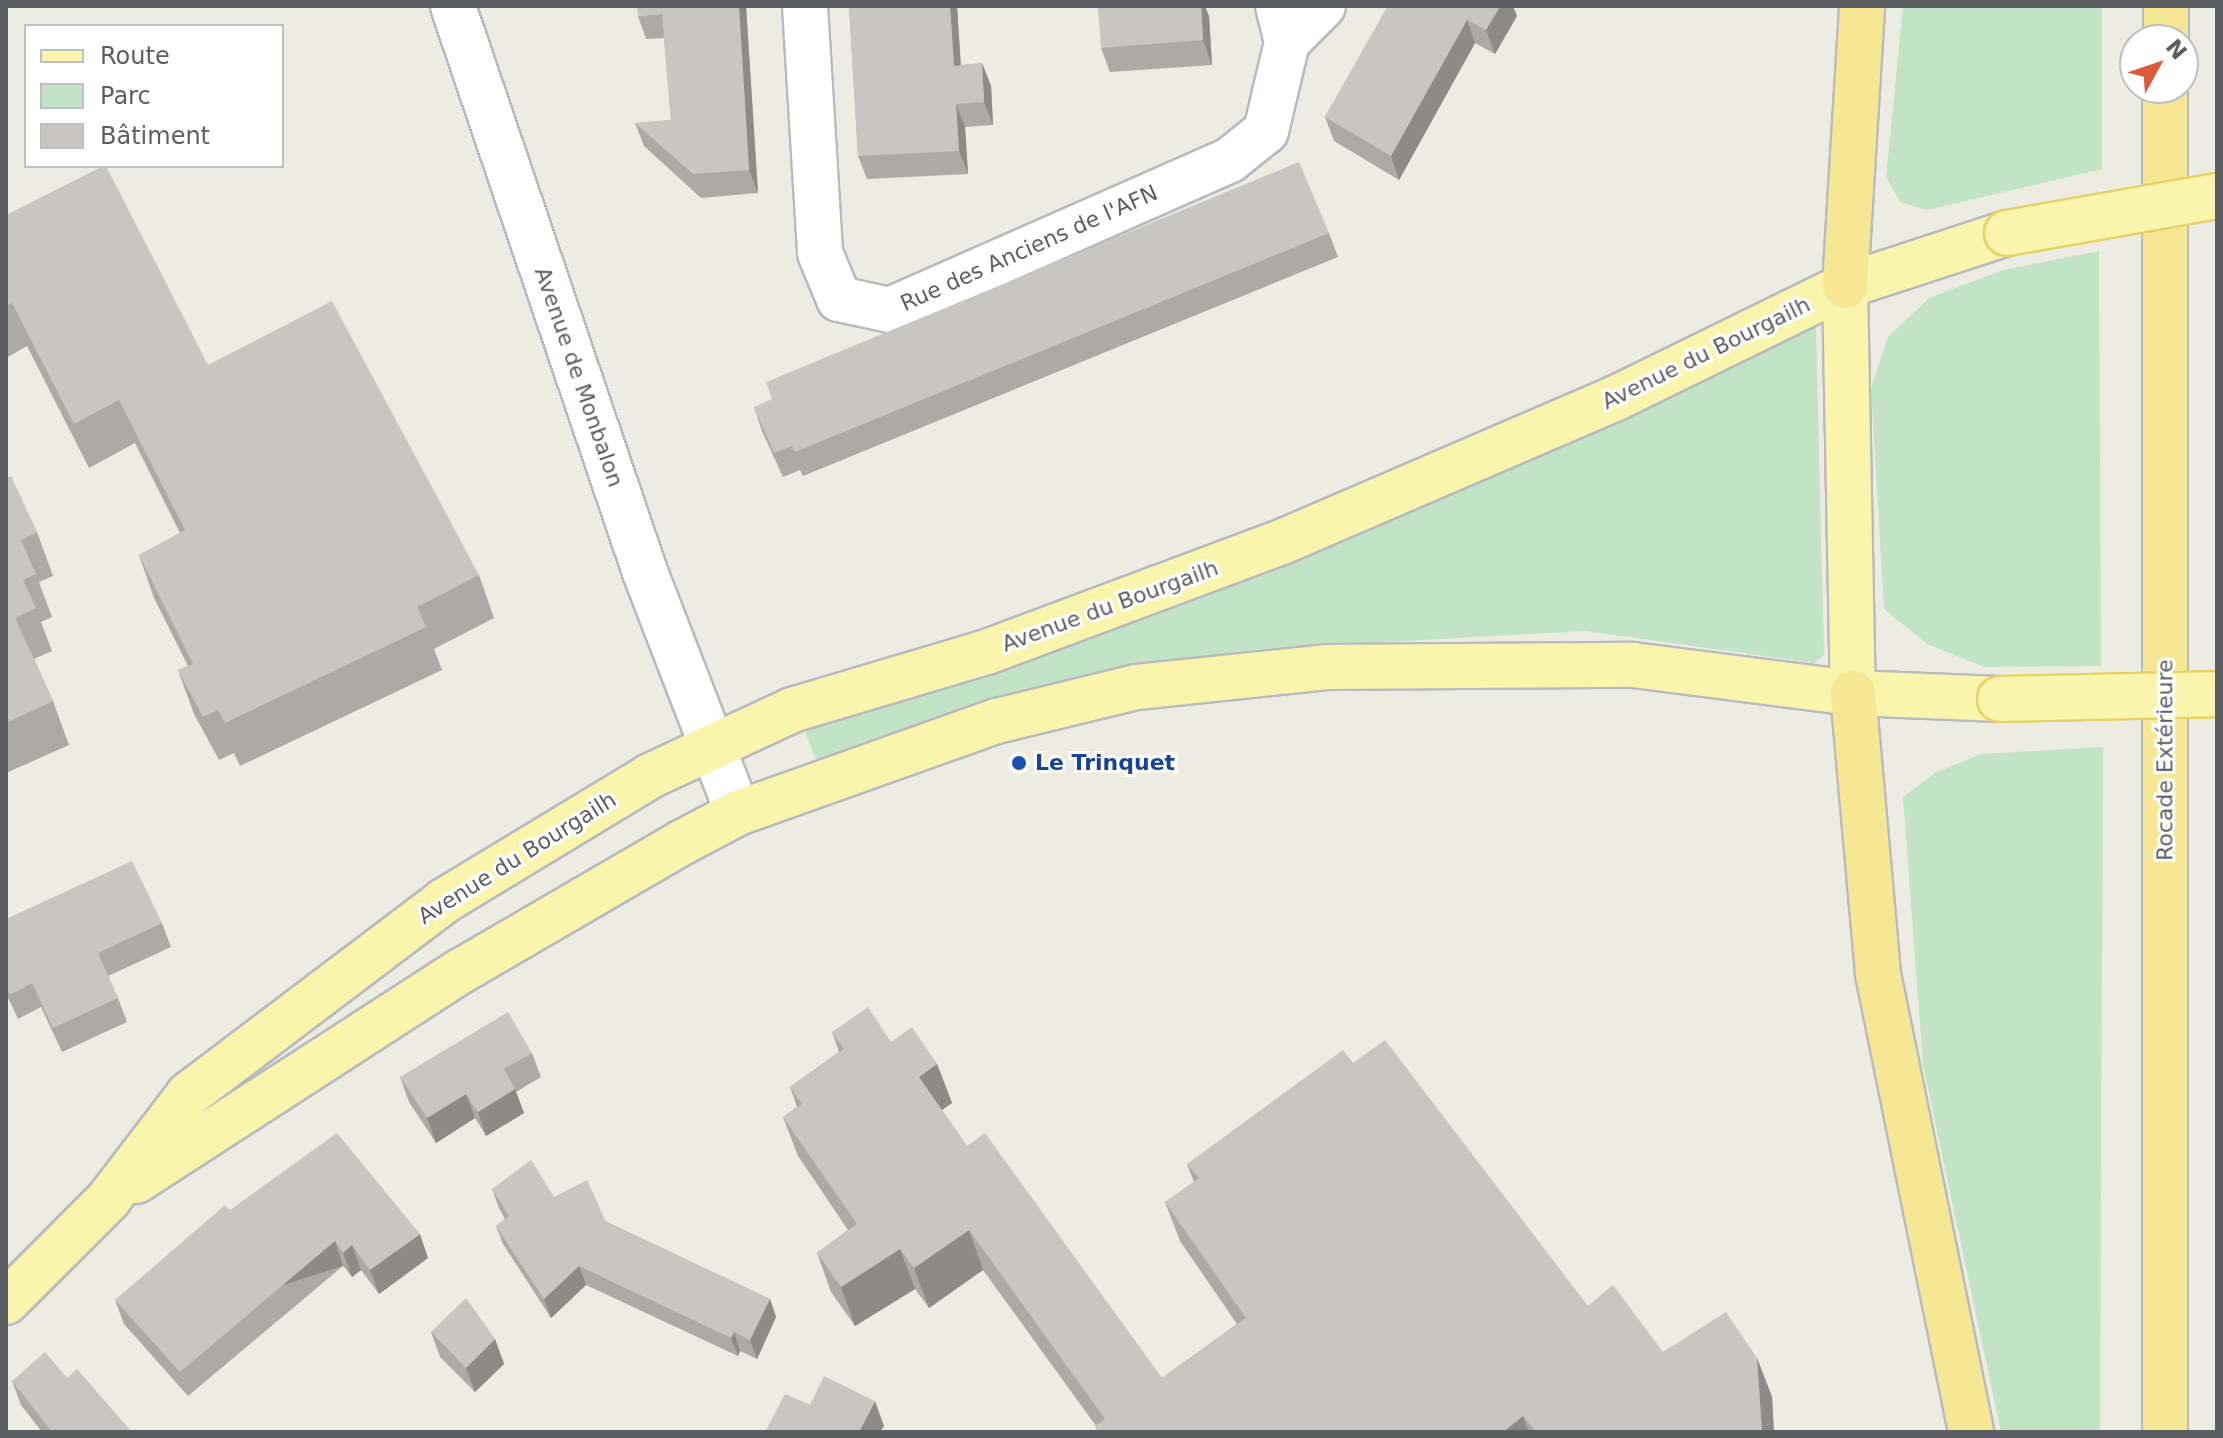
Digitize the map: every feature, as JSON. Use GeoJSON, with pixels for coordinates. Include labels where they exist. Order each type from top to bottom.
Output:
{"type":"FeatureCollection","features":[{"type":"Feature","properties":{"kind":"highway"},"geometry":{"type":"LineString","coordinates":[[1845,286],[1862,6]]}},
{"type":"Feature","properties":{"kind":"highway","name":"Rocade Extérieure"},"geometry":{"type":"LineString","coordinates":[[2165,104],[2165,1432]]}},
{"type":"Feature","properties":{"kind":"highway"},"geometry":{"type":"LineString","coordinates":[[1853,693],[1878,974],[1971,1432]]}},
{"type":"Feature","properties":{"kind":"main road","name":"Avenue du Bourgailh"},"geometry":{"type":"LineString","coordinates":[[6,1302],[108,1200],[189,1094],[320,989],[444,901],[709,746],[792,710],[987,652],[1284,541],[1616,398],[1845,286],[2007,233],[2217,196]]}},
{"type":"Feature","properties":{"kind":"main road"},"geometry":{"type":"LineString","coordinates":[[1845,286],[1853,693]]}},
{"type":"Feature","properties":{"kind":"main road","name":"Avenue du Bourgailh"},"geometry":{"type":"LineString","coordinates":[[108,1200],[461,971],[738,813],[997,721],[1137,687],[1327,667],[1633,665],[1853,693],[2000,699],[2217,694]]}},
{"type":"Feature","properties":{"kind":"street","name":"Avenue de Monbalon"},"geometry":{"type":"LineString","coordinates":[[453,6],[709,746],[738,813]]}},
{"type":"Feature","properties":{"kind":"street","name":"Rue des Anciens de l'AFN"},"geometry":{"type":"LineString","coordinates":[[805,6],[820,253],[839,299],[890,310],[1230,160],[1266,131],[1283,24]]}},
{"type":"Feature","properties":{"kind":"street"},"geometry":{"type":"LineString","coordinates":[[1283,24],[1323,6]]}},
{"type":"Feature","properties":{"kind":"green space"},"geometry":{"type":"Polygon","coordinates":[[[1903,6],[2102,6],[2102,169],[1927,210],[1900,202],[1886,177],[1903,6]]]}},
{"type":"Feature","properties":{"kind":"green space"},"geometry":{"type":"Polygon","coordinates":[[[2099,251],[2101,666],[1984,667],[1927,644],[1884,609],[1871,388],[1888,337],[1929,298],[2003,270],[2099,251]]]}},
{"type":"Feature","properties":{"kind":"green space"},"geometry":{"type":"Polygon","coordinates":[[[1816,326],[1824,655],[1815,663],[1585,631],[1261,649],[1121,668],[985,701],[816,760],[805,731],[1070,647],[1207,594],[1475,484],[1816,326]]]}},
{"type":"Feature","properties":{"kind":"green space"},"geometry":{"type":"Polygon","coordinates":[[[2103,747],[2100,1432],[2001,1432],[1923,1065],[1903,797],[1935,773],[1981,754],[2103,747]]]}},
{"type":"Feature","properties":{"kind":"building"},"geometry":{"type":"Polygon","coordinates":[[[637,6],[739,6],[749,170],[693,174],[635,123],[671,120],[662,14],[638,16],[637,6]]]}},
{"type":"Feature","properties":{"kind":"building"},"geometry":{"type":"Polygon","coordinates":[[[849,6],[950,6],[954,66],[982,63],[984,102],[956,104],[959,151],[858,156],[849,6]]]}},
{"type":"Feature","properties":{"kind":"building"},"geometry":{"type":"Polygon","coordinates":[[[1098,6],[1201,6],[1203,40],[1101,48],[1098,6]]]}},
{"type":"Feature","properties":{"kind":"building"},"geometry":{"type":"Polygon","coordinates":[[[1388,6],[1500,6],[1486,30],[1467,20],[1391,156],[1325,117],[1388,6]]]}},
{"type":"Feature","properties":{"kind":"building"},"geometry":{"type":"Polygon","coordinates":[[[1299,162],[1329,233],[795,452],[792,446],[774,453],[754,407],[772,399],[766,382],[1299,162]]]}},
{"type":"Feature","properties":{"kind":"building"},"geometry":{"type":"Polygon","coordinates":[[[99,168],[107,168],[208,365],[332,301],[479,575],[417,607],[426,627],[225,723],[218,710],[203,717],[178,670],[193,664],[139,555],[185,530],[119,400],[74,424],[12,303],[6,306],[6,215],[99,168]]]}},
{"type":"Feature","properties":{"kind":"building"},"geometry":{"type":"Polygon","coordinates":[[[11,476],[37,532],[21,540],[36,574],[23,580],[36,608],[15,618],[53,701],[6,723],[6,478],[11,476]]]}},
{"type":"Feature","properties":{"kind":"building"},"geometry":{"type":"Polygon","coordinates":[[[132,861],[162,923],[98,953],[118,998],[53,1028],[32,983],[10,995],[6,987],[6,919],[132,861]]]}},
{"type":"Feature","properties":{"kind":"building"},"geometry":{"type":"Polygon","coordinates":[[[868,1007],[891,1042],[912,1027],[937,1064],[919,1077],[967,1146],[985,1133],[1162,1378],[1246,1318],[1165,1202],[1199,1178],[1187,1164],[1343,1050],[1353,1063],[1385,1040],[1588,1306],[1613,1285],[1663,1352],[1726,1312],[1757,1358],[1762,1432],[1536,1432],[1523,1416],[1503,1432],[1100,1432],[1095,1426],[1105,1419],[969,1230],[914,1268],[900,1249],[841,1287],[817,1253],[857,1224],[783,1117],[802,1104],[790,1087],[844,1049],[832,1032],[868,1007]]]}},
{"type":"Feature","properties":{"kind":"building"},"geometry":{"type":"Polygon","coordinates":[[[508,1012],[532,1053],[504,1069],[515,1089],[478,1112],[466,1094],[427,1118],[400,1077],[508,1012]]]}},
{"type":"Feature","properties":{"kind":"building"},"geometry":{"type":"Polygon","coordinates":[[[337,1133],[420,1234],[370,1270],[352,1245],[343,1253],[335,1241],[180,1372],[115,1300],[225,1205],[230,1210],[337,1133]]]}},
{"type":"Feature","properties":{"kind":"building"},"geometry":{"type":"Polygon","coordinates":[[[531,1160],[554,1197],[587,1180],[606,1222],[770,1299],[750,1340],[734,1332],[731,1338],[579,1266],[544,1299],[496,1226],[509,1216],[492,1189],[531,1160]]]}},
{"type":"Feature","properties":{"kind":"building"},"geometry":{"type":"Polygon","coordinates":[[[466,1298],[495,1339],[466,1368],[431,1332],[466,1298]]]}},
{"type":"Feature","properties":{"kind":"building"},"geometry":{"type":"Polygon","coordinates":[[[45,1352],[67,1378],[77,1369],[132,1432],[52,1432],[12,1381],[45,1352]]]}},
{"type":"Feature","properties":{"kind":"building"},"geometry":{"type":"Polygon","coordinates":[[[824,1376],[875,1401],[859,1432],[765,1432],[785,1394],[810,1405],[824,1376]]]}},
{"type":"Feature","properties":{"kind":"place","name":"Le Trinquet"},"geometry":{"type":"Point","coordinates":[1019,763]}}]}
